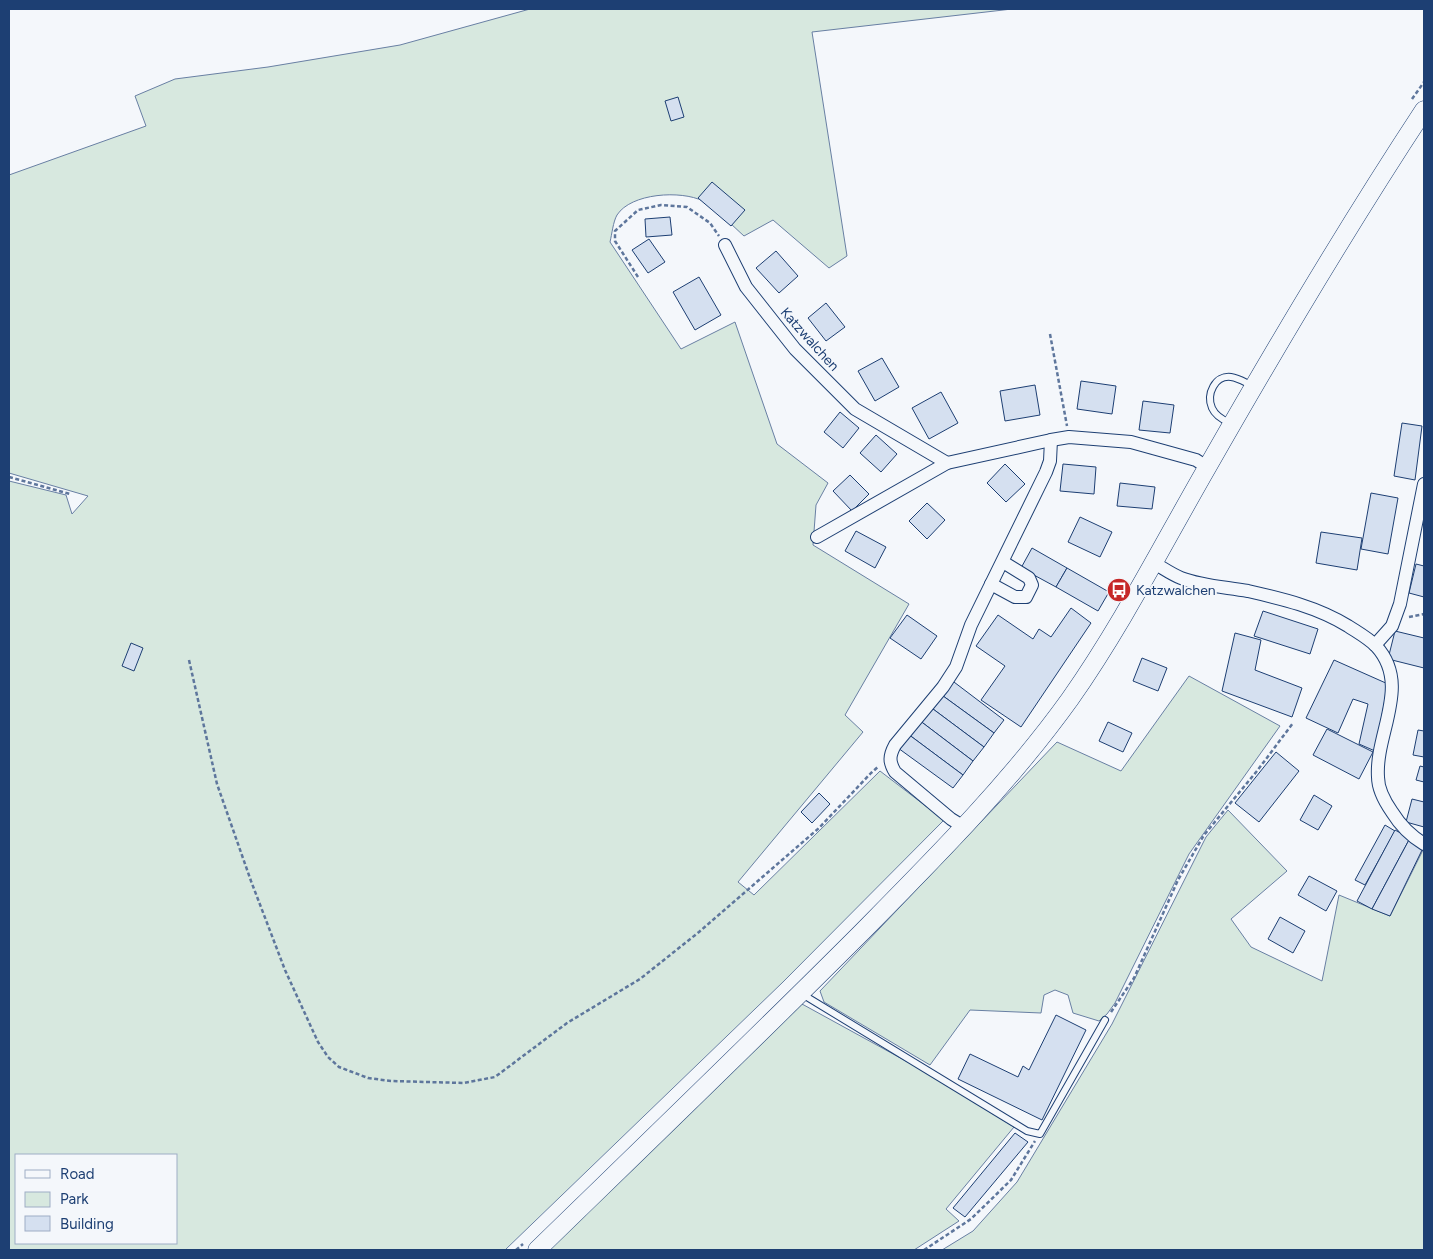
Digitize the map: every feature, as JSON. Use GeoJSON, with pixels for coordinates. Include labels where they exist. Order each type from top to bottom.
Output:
{"type":"FeatureCollection","features":[{"type":"Feature","properties":{"kind":"street"},"geometry":{"type":"LineString","coordinates":[[530,1247],[801,993],[964,827],[1019,765],[1069,700],[1097,657],[1154,562],[1207,467],[1416,108]]}},
{"type":"Feature","properties":{"kind":"street","name":"Katzwalchen"},"geometry":{"type":"LineString","coordinates":[[725,245],[752,295],[795,349],[855,409],[947,463]]}},
{"type":"Feature","properties":{"kind":"street"},"geometry":{"type":"LineString","coordinates":[[817,538],[947,463],[1051,440],[1069,437],[1131,442],[1196,460],[1207,467]]}},
{"type":"Feature","properties":{"kind":"street"},"geometry":{"type":"LineString","coordinates":[[964,827],[895,772],[890,763],[890,756],[895,745],[943,687],[956,667],[971,625],[1046,472],[1050,461],[1051,440]]}},
{"type":"Feature","properties":{"kind":"street"},"geometry":{"type":"LineString","coordinates":[[1375,645],[1392,626],[1400,604],[1424,484]]}},
{"type":"Feature","properties":{"kind":"street"},"geometry":{"type":"LineString","coordinates":[[991,584],[1015,597],[1026,597],[1032,585],[1029,578],[1003,562]]}},
{"type":"Feature","properties":{"kind":"street"},"geometry":{"type":"LineString","coordinates":[[1154,562],[1180,577],[1194,582],[1264,595],[1318,610],[1347,626],[1375,645],[1389,666],[1392,678],[1390,708],[1378,765],[1381,793],[1397,822],[1424,844]]}},
{"type":"Feature","properties":{"kind":"lane"},"geometry":{"type":"LineString","coordinates":[[1233,424],[1220,417],[1213,410],[1210,399],[1211,390],[1216,382],[1224,377],[1233,377],[1254,387]]}},
{"type":"Feature","properties":{"kind":"lane"},"geometry":{"type":"LineString","coordinates":[[801,993],[1027,1131],[1040,1134],[1105,1020]]}},
{"type":"Feature","properties":{"kind":"path"},"geometry":{"type":"LineString","coordinates":[[1416,108],[1424,82]]}},
{"type":"Feature","properties":{"kind":"path"},"geometry":{"type":"LineString","coordinates":[[638,278],[615,241],[615,230],[638,210],[662,205],[687,207],[710,223],[725,245]]}},
{"type":"Feature","properties":{"kind":"path"},"geometry":{"type":"LineString","coordinates":[[1050,334],[1069,437]]}},
{"type":"Feature","properties":{"kind":"path"},"geometry":{"type":"LineString","coordinates":[[9,477],[70,494]]}},
{"type":"Feature","properties":{"kind":"path"},"geometry":{"type":"LineString","coordinates":[[189,660],[217,784],[285,970],[318,1042],[328,1057],[339,1067],[368,1078],[392,1081],[464,1083],[496,1077],[567,1023],[640,979],[699,932],[819,828],[878,766],[890,763]]}},
{"type":"Feature","properties":{"kind":"path"},"geometry":{"type":"LineString","coordinates":[[1105,1020],[1134,978],[1178,880],[1204,835],[1257,771],[1293,723]]}},
{"type":"Feature","properties":{"kind":"path"},"geometry":{"type":"LineString","coordinates":[[924,1250],[971,1219],[1010,1180],[1040,1134]]}},
{"type":"Feature","properties":{"kind":"path"},"geometry":{"type":"LineString","coordinates":[[516,1250],[530,1247]]}},
{"type":"Feature","properties":{"kind":"green space"},"geometry":{"type":"Polygon","coordinates":[[[530,9],[1012,9],[812,32],[847,256],[829,268],[773,220],[744,236],[707,203],[682,195],[657,196],[633,202],[617,215],[610,242],[681,349],[735,322],[777,444],[828,483],[816,505],[813,545],[909,604],[845,715],[863,732],[738,882],[754,895],[880,771],[944,820],[783,982],[505,1250],[9,1250],[9,481],[66,495],[72,514],[88,496],[9,473],[9,175],[146,126],[135,96],[175,79],[268,67],[400,45],[530,9]]]}},
{"type":"Feature","properties":{"kind":"green space"},"geometry":{"type":"Polygon","coordinates":[[[1189,676],[1280,726],[1189,854],[1115,1003],[1107,1014],[1099,1021],[1073,1013],[1068,995],[1055,990],[1044,995],[1041,1013],[970,1010],[930,1065],[824,1002],[820,991],[1057,742],[1121,771],[1189,676]]]}},
{"type":"Feature","properties":{"kind":"green space"},"geometry":{"type":"Polygon","coordinates":[[[1228,810],[1287,871],[1231,919],[1251,947],[1322,981],[1339,895],[1390,916],[1424,848],[1424,1250],[942,1250],[973,1231],[1017,1182],[1112,1024],[1206,837],[1228,810]]]}},
{"type":"Feature","properties":{"kind":"green space"},"geometry":{"type":"Polygon","coordinates":[[[802,1004],[926,1072],[1014,1127],[946,1209],[959,1221],[914,1250],[549,1250],[802,1004]]]}},
{"type":"Feature","properties":{"kind":"building"},"geometry":{"type":"Polygon","coordinates":[[[678,97],[684,117],[671,121],[665,101],[678,97]]]}},
{"type":"Feature","properties":{"kind":"building"},"geometry":{"type":"Polygon","coordinates":[[[712,182],[745,210],[731,226],[698,198],[712,182]]]}},
{"type":"Feature","properties":{"kind":"building"},"geometry":{"type":"Polygon","coordinates":[[[670,217],[672,235],[646,237],[645,219],[670,217]]]}},
{"type":"Feature","properties":{"kind":"building"},"geometry":{"type":"Polygon","coordinates":[[[649,239],[665,262],[648,273],[632,250],[649,239]]]}},
{"type":"Feature","properties":{"kind":"building"},"geometry":{"type":"Polygon","coordinates":[[[776,251],[798,276],[779,293],[756,268],[776,251]]]}},
{"type":"Feature","properties":{"kind":"building"},"geometry":{"type":"Polygon","coordinates":[[[699,277],[721,315],[695,330],[673,292],[699,277]]]}},
{"type":"Feature","properties":{"kind":"building"},"geometry":{"type":"Polygon","coordinates":[[[826,303],[845,327],[826,341],[808,318],[826,303]]]}},
{"type":"Feature","properties":{"kind":"building"},"geometry":{"type":"Polygon","coordinates":[[[882,358],[899,387],[875,401],[858,371],[882,358]]]}},
{"type":"Feature","properties":{"kind":"building"},"geometry":{"type":"Polygon","coordinates":[[[1081,381],[1116,386],[1112,414],[1077,409],[1081,381]]]}},
{"type":"Feature","properties":{"kind":"building"},"geometry":{"type":"Polygon","coordinates":[[[1035,385],[1040,415],[1005,421],[1000,391],[1035,385]]]}},
{"type":"Feature","properties":{"kind":"building"},"geometry":{"type":"Polygon","coordinates":[[[941,392],[958,423],[929,439],[912,408],[941,392]]]}},
{"type":"Feature","properties":{"kind":"building"},"geometry":{"type":"Polygon","coordinates":[[[1143,401],[1174,405],[1170,433],[1139,430],[1143,401]]]}},
{"type":"Feature","properties":{"kind":"building"},"geometry":{"type":"Polygon","coordinates":[[[840,412],[859,428],[843,448],[824,432],[840,412]]]}},
{"type":"Feature","properties":{"kind":"building"},"geometry":{"type":"Polygon","coordinates":[[[1402,423],[1422,426],[1415,480],[1394,476],[1402,423]]]}},
{"type":"Feature","properties":{"kind":"building"},"geometry":{"type":"Polygon","coordinates":[[[876,435],[897,454],[881,472],[860,453],[876,435]]]}},
{"type":"Feature","properties":{"kind":"building"},"geometry":{"type":"Polygon","coordinates":[[[1005,464],[1025,484],[1006,502],[987,483],[1005,464]]]}},
{"type":"Feature","properties":{"kind":"building"},"geometry":{"type":"Polygon","coordinates":[[[1063,464],[1096,467],[1094,494],[1060,491],[1063,464]]]}},
{"type":"Feature","properties":{"kind":"building"},"geometry":{"type":"Polygon","coordinates":[[[850,475],[869,494],[852,511],[833,491],[850,475]]]}},
{"type":"Feature","properties":{"kind":"building"},"geometry":{"type":"Polygon","coordinates":[[[1120,483],[1155,487],[1152,509],[1117,506],[1120,483]]]}},
{"type":"Feature","properties":{"kind":"building"},"geometry":{"type":"Polygon","coordinates":[[[1371,493],[1398,498],[1388,554],[1361,549],[1371,493]]]}},
{"type":"Feature","properties":{"kind":"building"},"geometry":{"type":"Polygon","coordinates":[[[927,503],[945,520],[927,539],[909,521],[927,503]]]}},
{"type":"Feature","properties":{"kind":"building"},"geometry":{"type":"Polygon","coordinates":[[[1080,517],[1112,532],[1100,557],[1068,542],[1080,517]]]}},
{"type":"Feature","properties":{"kind":"building"},"geometry":{"type":"Polygon","coordinates":[[[856,531],[886,547],[875,568],[845,551],[856,531]]]}},
{"type":"Feature","properties":{"kind":"building"},"geometry":{"type":"Polygon","coordinates":[[[1321,532],[1362,538],[1357,570],[1316,563],[1321,532]]]}},
{"type":"Feature","properties":{"kind":"building"},"geometry":{"type":"Polygon","coordinates":[[[1032,548],[1067,568],[1056,587],[1021,568],[1032,548]]]}},
{"type":"Feature","properties":{"kind":"building"},"geometry":{"type":"Polygon","coordinates":[[[1416,564],[1424,566],[1424,597],[1409,593],[1416,564]]]}},
{"type":"Feature","properties":{"kind":"building"},"geometry":{"type":"Polygon","coordinates":[[[1067,568],[1109,592],[1098,611],[1056,587],[1067,568]]]}},
{"type":"Feature","properties":{"kind":"building"},"geometry":{"type":"Polygon","coordinates":[[[1071,608],[1091,623],[1021,727],[981,700],[1005,666],[976,646],[998,615],[1033,639],[1039,629],[1051,637],[1071,608]]]}},
{"type":"Feature","properties":{"kind":"building"},"geometry":{"type":"Polygon","coordinates":[[[1263,611],[1318,629],[1310,654],[1254,636],[1263,611]]]}},
{"type":"Feature","properties":{"kind":"building"},"geometry":{"type":"Polygon","coordinates":[[[907,615],[937,636],[921,659],[890,638],[907,615]]]}},
{"type":"Feature","properties":{"kind":"building"},"geometry":{"type":"Polygon","coordinates":[[[1395,631],[1424,638],[1424,668],[1388,659],[1395,631]]]}},
{"type":"Feature","properties":{"kind":"building"},"geometry":{"type":"Polygon","coordinates":[[[1235,633],[1261,640],[1255,670],[1302,688],[1292,717],[1222,691],[1235,633]]]}},
{"type":"Feature","properties":{"kind":"building"},"geometry":{"type":"Polygon","coordinates":[[[131,643],[143,648],[134,671],[122,666],[131,643]]]}},
{"type":"Feature","properties":{"kind":"building"},"geometry":{"type":"Polygon","coordinates":[[[1142,658],[1167,668],[1158,691],[1133,681],[1142,658]]]}},
{"type":"Feature","properties":{"kind":"building"},"geometry":{"type":"Polygon","coordinates":[[[1334,660],[1388,684],[1375,751],[1359,744],[1368,704],[1353,699],[1338,733],[1306,718],[1334,660]]]}},
{"type":"Feature","properties":{"kind":"building"},"geometry":{"type":"Polygon","coordinates":[[[950,679],[1004,720],[994,733],[939,693],[950,679]]]}},
{"type":"Feature","properties":{"kind":"building"},"geometry":{"type":"Polygon","coordinates":[[[939,693],[994,733],[984,747],[929,706],[939,693]]]}},
{"type":"Feature","properties":{"kind":"building"},"geometry":{"type":"Polygon","coordinates":[[[929,706],[984,747],[973,761],[919,720],[929,706]]]}},
{"type":"Feature","properties":{"kind":"building"},"geometry":{"type":"Polygon","coordinates":[[[919,720],[973,761],[963,775],[908,734],[919,720]]]}},
{"type":"Feature","properties":{"kind":"building"},"geometry":{"type":"Polygon","coordinates":[[[1108,722],[1132,733],[1123,752],[1099,741],[1108,722]]]}},
{"type":"Feature","properties":{"kind":"building"},"geometry":{"type":"Polygon","coordinates":[[[1327,729],[1373,752],[1359,779],[1313,755],[1327,729]]]}},
{"type":"Feature","properties":{"kind":"building"},"geometry":{"type":"Polygon","coordinates":[[[1418,730],[1424,731],[1424,757],[1413,755],[1418,730]]]}},
{"type":"Feature","properties":{"kind":"building"},"geometry":{"type":"Polygon","coordinates":[[[908,734],[963,775],[953,788],[898,748],[908,734]]]}},
{"type":"Feature","properties":{"kind":"building"},"geometry":{"type":"Polygon","coordinates":[[[1276,752],[1299,771],[1259,822],[1235,803],[1276,752]]]}},
{"type":"Feature","properties":{"kind":"building"},"geometry":{"type":"Polygon","coordinates":[[[1420,766],[1424,767],[1424,782],[1416,780],[1420,766]]]}},
{"type":"Feature","properties":{"kind":"building"},"geometry":{"type":"Polygon","coordinates":[[[819,793],[830,804],[812,823],[801,812],[819,793]]]}},
{"type":"Feature","properties":{"kind":"building"},"geometry":{"type":"Polygon","coordinates":[[[1314,795],[1332,806],[1318,830],[1300,820],[1314,795]]]}},
{"type":"Feature","properties":{"kind":"building"},"geometry":{"type":"Polygon","coordinates":[[[1412,799],[1424,802],[1424,827],[1406,822],[1412,799]]]}},
{"type":"Feature","properties":{"kind":"building"},"geometry":{"type":"Polygon","coordinates":[[[1385,825],[1395,831],[1365,885],[1355,880],[1385,825]]]}},
{"type":"Feature","properties":{"kind":"building"},"geometry":{"type":"Polygon","coordinates":[[[1395,830],[1410,838],[1372,909],[1357,901],[1395,830]]]}},
{"type":"Feature","properties":{"kind":"building"},"geometry":{"type":"Polygon","coordinates":[[[1410,838],[1423,848],[1390,916],[1372,909],[1410,838]]]}},
{"type":"Feature","properties":{"kind":"building"},"geometry":{"type":"Polygon","coordinates":[[[1309,876],[1337,891],[1326,911],[1298,895],[1309,876]]]}},
{"type":"Feature","properties":{"kind":"building"},"geometry":{"type":"Polygon","coordinates":[[[1280,917],[1305,931],[1293,953],[1268,939],[1280,917]]]}},
{"type":"Feature","properties":{"kind":"building"},"geometry":{"type":"Polygon","coordinates":[[[1056,1015],[1086,1030],[1042,1120],[958,1079],[970,1054],[1018,1077],[1023,1066],[1029,1070],[1056,1015]]]}},
{"type":"Feature","properties":{"kind":"building"},"geometry":{"type":"Polygon","coordinates":[[[1015,1133],[1028,1142],[965,1217],[953,1208],[1015,1133]]]}},
{"type":"Feature","properties":{"kind":"place","name":"Katzwalchen"},"geometry":{"type":"Point","coordinates":[1119,590]}}]}
